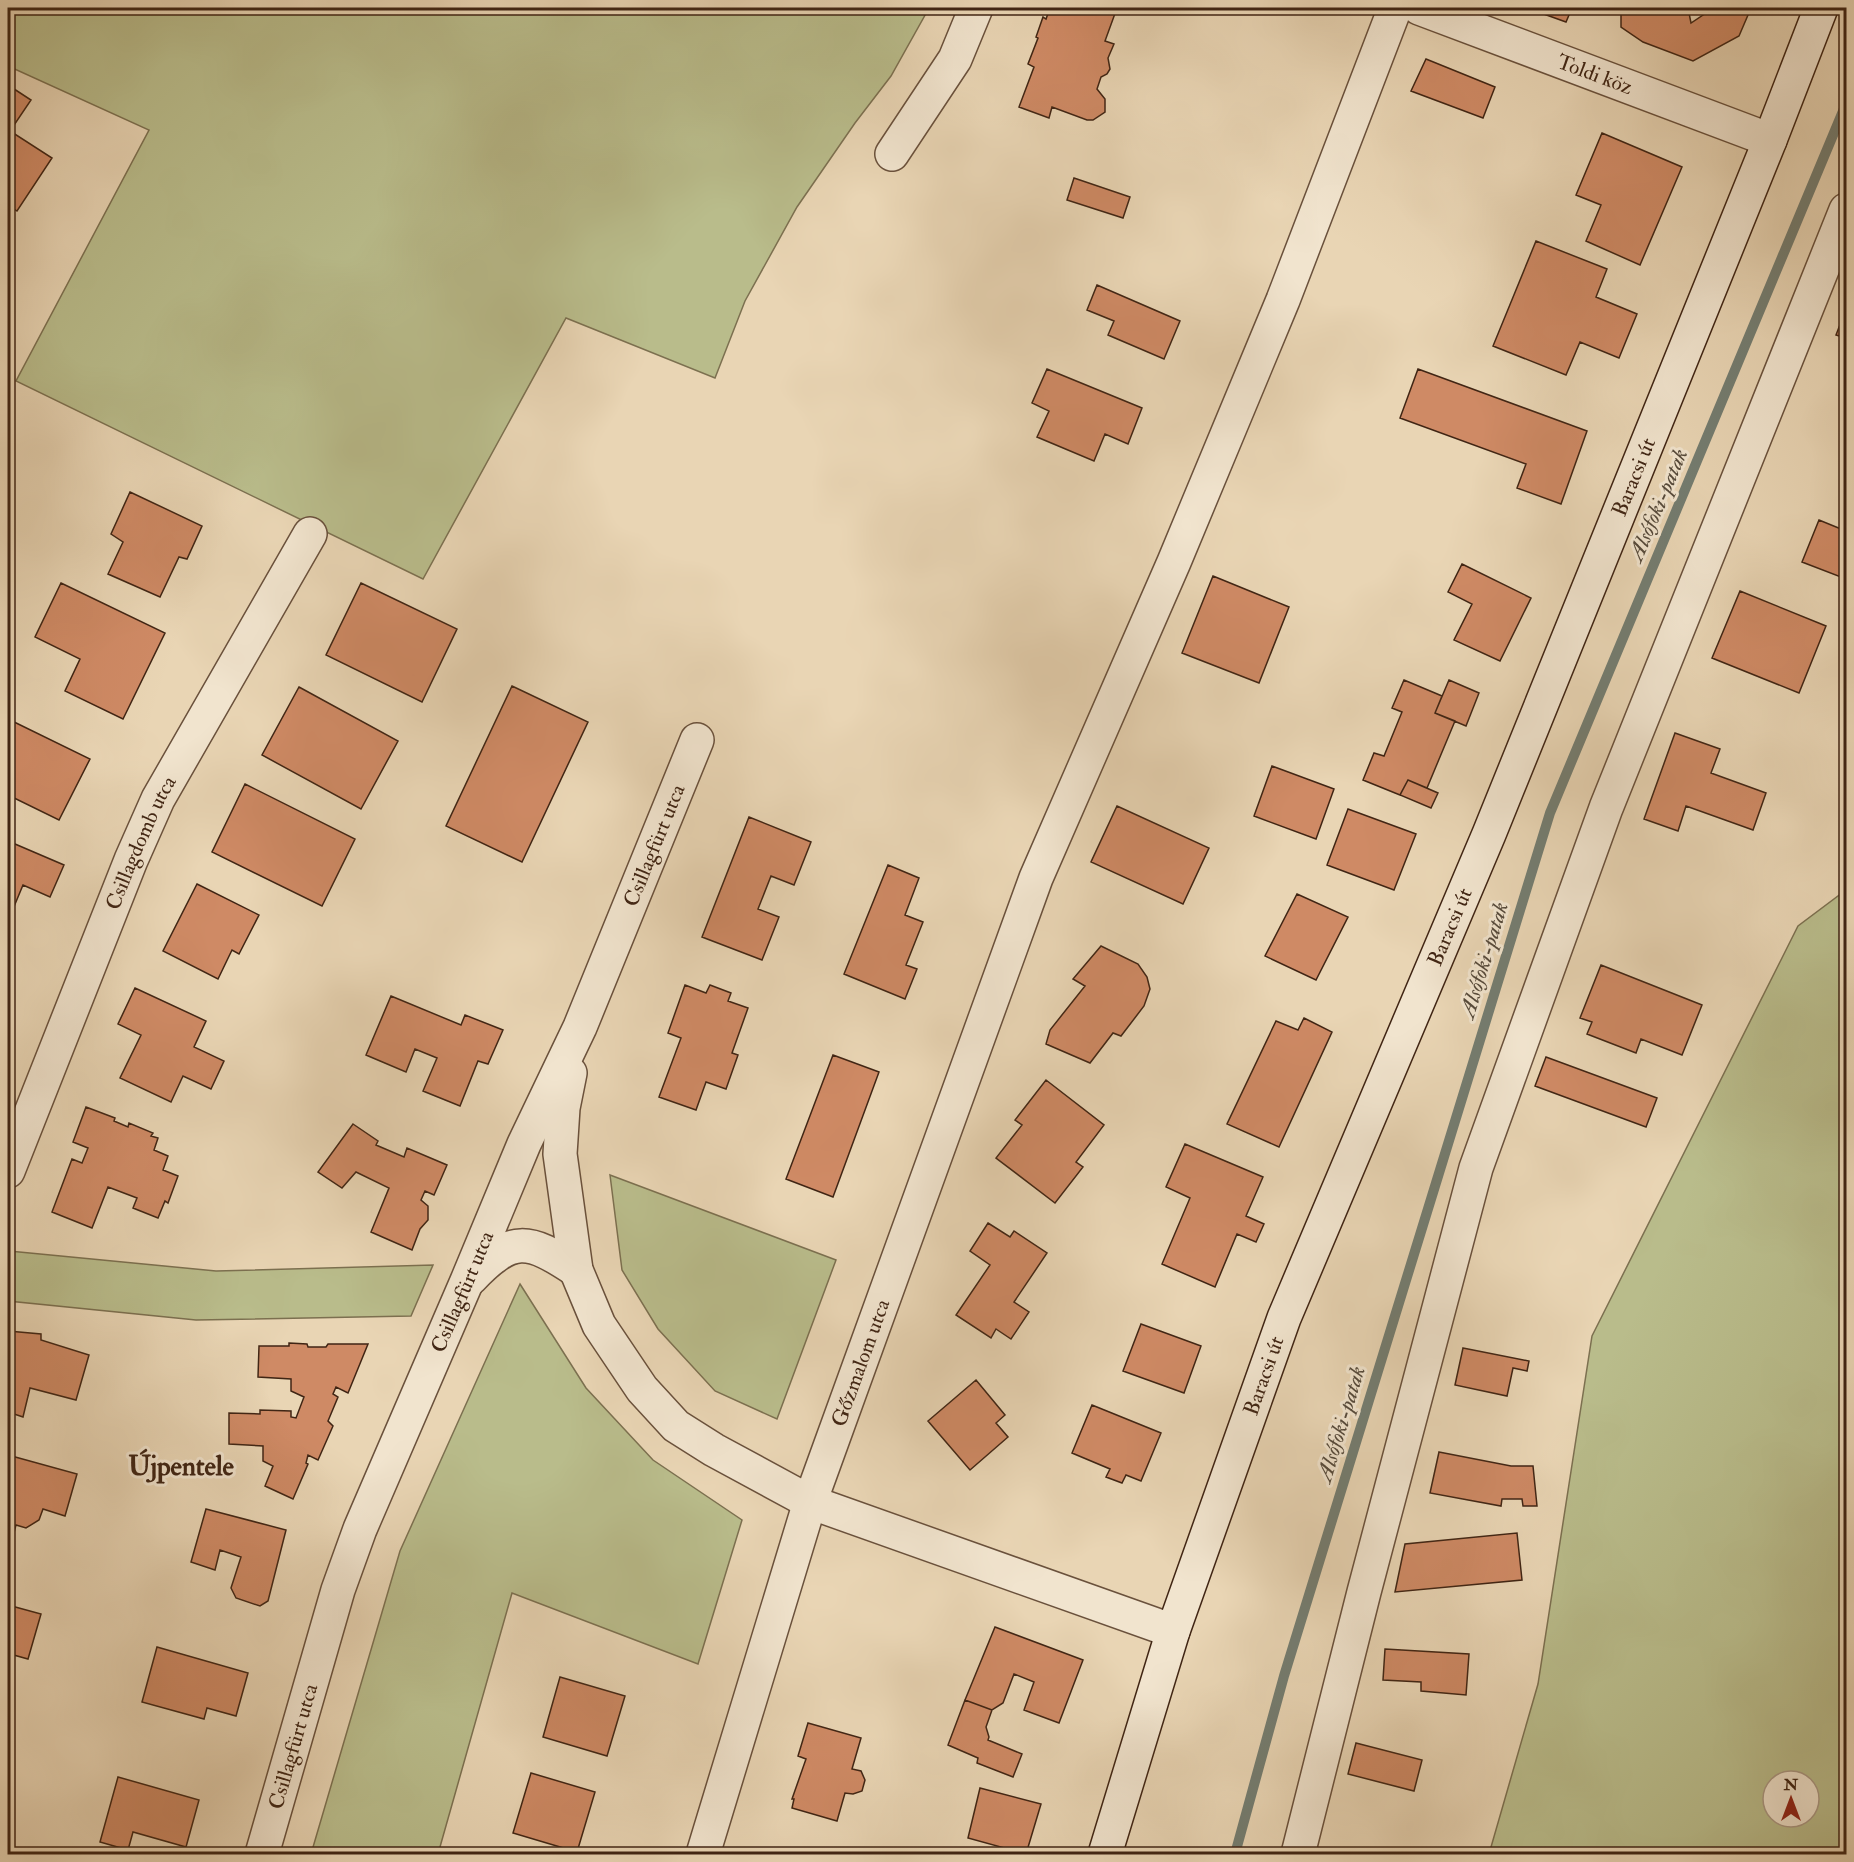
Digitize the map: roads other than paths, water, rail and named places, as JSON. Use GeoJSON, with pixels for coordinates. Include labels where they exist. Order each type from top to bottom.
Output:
{"type":"FeatureCollection","features":[{"type":"Feature","properties":{"kind":"street"},"geometry":{"type":"LineString","coordinates":[[892,154],[955,59],[975,8]]}},
{"type":"Feature","properties":{"kind":"street","name":"Gőzmalom utca"},"geometry":{"type":"LineString","coordinates":[[703,1854],[810,1502],[1036,878],[1169,573],[1279,311],[1395,8]]}},
{"type":"Feature","properties":{"kind":"street","name":"Toldi köz"},"geometry":{"type":"LineString","coordinates":[[1419,8],[1770,140]]}},
{"type":"Feature","properties":{"kind":"street","name":"Baracsi út"},"geometry":{"type":"LineString","coordinates":[[1105,1854],[1173,1631],[1284,1318],[1489,834],[1770,140],[1821,8]]}},
{"type":"Feature","properties":{"kind":"street"},"geometry":{"type":"LineString","coordinates":[[1298,1854],[1364,1592],[1476,1168],[1606,808],[1846,210]]}},
{"type":"Feature","properties":{"kind":"street","name":"Csillagdomb utca"},"geometry":{"type":"LineString","coordinates":[[8,1171],[130,860],[158,799],[310,534]]}},
{"type":"Feature","properties":{"kind":"street","name":"Csillagfürt utca"},"geometry":{"type":"LineString","coordinates":[[262,1854],[346,1569],[360,1529],[524,1144],[580,1027],[697,740]]}},
{"type":"Feature","properties":{"kind":"street"},"geometry":{"type":"LineString","coordinates":[[580,1027],[563,1108],[560,1154],[576,1270],[599,1325],[642,1389],[676,1426],[714,1450],[810,1502],[1173,1631]]}},
{"type":"Feature","properties":{"kind":"street"},"geometry":{"type":"LineString","coordinates":[[467,1281],[488,1259],[505,1249],[523,1245],[546,1250],[576,1270]]}},
{"type":"Feature","properties":{"kind":"waterway","name":"Alsófoki-patak"},"geometry":{"type":"LineString","coordinates":[[1235,1854],[1284,1676],[1550,813],[1846,104]]}},
{"type":"Feature","properties":{"kind":"district","name":"Újpentele"},"geometry":{"type":"Point","coordinates":[181,1466]}}]}
